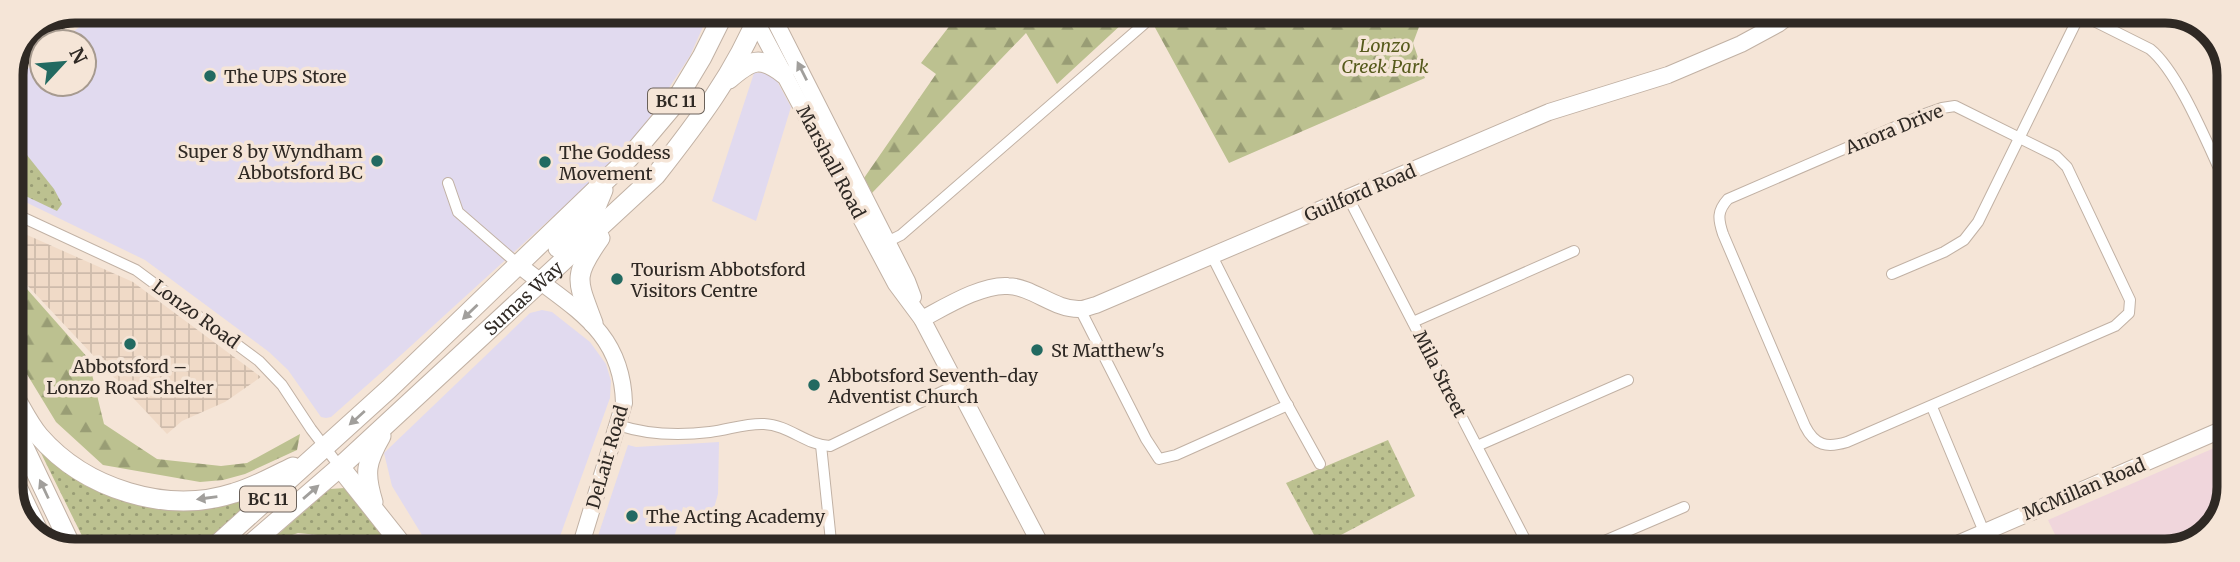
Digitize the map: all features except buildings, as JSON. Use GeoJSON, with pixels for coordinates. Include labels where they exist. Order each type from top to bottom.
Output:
{"type":"FeatureCollection","features":[{"type":"Feature","properties":{"kind":"highway","name":"Sumas Way"},"geometry":{"type":"LineString","coordinates":[[223,539],[608,180],[672,107],[719,23]]}},
{"type":"Feature","properties":{"kind":"highway","name":"Sumas Way"},"geometry":{"type":"LineString","coordinates":[[257,539],[340,467],[656,175],[693,128],[720,87],[754,23]]}},
{"type":"Feature","properties":{"kind":"highway"},"geometry":{"type":"LineString","coordinates":[[720,87],[743,67],[760,61],[771,63],[784,74]]}},
{"type":"Feature","properties":{"kind":"highway"},"geometry":{"type":"LineString","coordinates":[[539,281],[548,257],[593,214],[608,180]]}},
{"type":"Feature","properties":{"kind":"highway"},"geometry":{"type":"LineString","coordinates":[[593,323],[582,292],[581,269],[584,260],[622,208]]}},
{"type":"Feature","properties":{"kind":"highway"},"geometry":{"type":"LineString","coordinates":[[23,410],[39,436],[71,465],[92,478],[152,498],[178,501],[234,494],[320,451]]}},
{"type":"Feature","properties":{"kind":"highway"},"geometry":{"type":"LineString","coordinates":[[376,510],[367,482],[367,467],[372,452],[396,413]]}},
{"type":"Feature","properties":{"kind":"highway"},"geometry":{"type":"LineString","coordinates":[[23,445],[67,538]]}},
{"type":"Feature","properties":{"kind":"highway"},"geometry":{"type":"LineString","coordinates":[[340,467],[398,539]]}},
{"type":"Feature","properties":{"kind":"street","name":"Marshall Road"},"geometry":{"type":"LineString","coordinates":[[763,23],[784,74],[882,245],[907,281],[919,314],[1038,539]]}},
{"type":"Feature","properties":{"kind":"street","name":"Marshall Road"},"geometry":{"type":"LineString","coordinates":[[764,23],[882,245]]}},
{"type":"Feature","properties":{"kind":"street","name":"Guilford Road"},"geometry":{"type":"LineString","coordinates":[[1080,309],[1114,298],[1549,112],[1668,75],[1760,35],[1778,23]]}},
{"type":"Feature","properties":{"kind":"street"},"geometry":{"type":"LineString","coordinates":[[1892,274],[1944,252],[1964,240],[1978,222],[2072,23]]}},
{"type":"Feature","properties":{"kind":"street"},"geometry":{"type":"LineString","coordinates":[[2097,23],[2150,49],[2161,58],[2181,91],[2217,165]]}},
{"type":"Feature","properties":{"kind":"street"},"geometry":{"type":"LineString","coordinates":[[882,245],[901,235],[1144,24]]}},
{"type":"Feature","properties":{"kind":"street"},"geometry":{"type":"LineString","coordinates":[[30,48],[57,26]]}},
{"type":"Feature","properties":{"kind":"street","name":"Anora Drive"},"geometry":{"type":"LineString","coordinates":[[1955,106],[2020,136],[2056,156],[2067,167],[2130,300],[2129,313],[2115,326],[1932,407],[1833,446],[1822,445],[1811,438],[1723,234],[1719,209],[1728,199],[1942,108],[1955,106]]}},
{"type":"Feature","properties":{"kind":"street","name":"DeLair Road"},"geometry":{"type":"LineString","coordinates":[[448,183],[458,212],[519,265],[593,323],[608,341],[623,381],[624,403],[583,539]]}},
{"type":"Feature","properties":{"kind":"street","name":"Mila Street"},"geometry":{"type":"LineString","coordinates":[[1348,197],[1525,539]]}},
{"type":"Feature","properties":{"kind":"street","name":"Lonzo Road"},"geometry":{"type":"LineString","coordinates":[[23,217],[122,262],[259,361],[282,385],[320,451],[340,467]]}},
{"type":"Feature","properties":{"kind":"street"},"geometry":{"type":"LineString","coordinates":[[1413,322],[1574,251]]}},
{"type":"Feature","properties":{"kind":"street"},"geometry":{"type":"LineString","coordinates":[[1212,256],[1320,464]]}},
{"type":"Feature","properties":{"kind":"street"},"geometry":{"type":"LineString","coordinates":[[919,314],[981,291],[1006,285],[1080,309],[1146,439],[1159,459],[1176,455],[1288,405]]}},
{"type":"Feature","properties":{"kind":"street"},"geometry":{"type":"LineString","coordinates":[[1476,446],[1628,380]]}},
{"type":"Feature","properties":{"kind":"street"},"geometry":{"type":"LineString","coordinates":[[618,425],[654,435],[708,433],[762,424],[786,429],[821,445],[839,443],[956,385]]}},
{"type":"Feature","properties":{"kind":"street"},"geometry":{"type":"LineString","coordinates":[[1932,407],[1988,539]]}},
{"type":"Feature","properties":{"kind":"street","name":"McMillan Road"},"geometry":{"type":"LineString","coordinates":[[1967,539],[2217,432]]}},
{"type":"Feature","properties":{"kind":"street"},"geometry":{"type":"LineString","coordinates":[[821,445],[831,539]]}},
{"type":"Feature","properties":{"kind":"street"},"geometry":{"type":"LineString","coordinates":[[1609,539],[1684,507]]}},
{"type":"Feature","properties":{"kind":"shaded area"},"geometry":{"type":"Polygon","coordinates":[[[85,23],[705,23],[690,56],[642,129],[592,181],[401,355],[331,417],[326,418],[321,417],[288,370],[269,352],[145,260],[23,201],[23,72],[28,68],[28,98],[98,98],[98,28],[78,28],[85,23]]]}},
{"type":"Feature","properties":{"kind":"shaded area"},"geometry":{"type":"Polygon","coordinates":[[[767,72],[776,79],[791,107],[756,221],[712,201],[754,73],[767,72]]]}},
{"type":"Feature","properties":{"kind":"shaded area"},"geometry":{"type":"Polygon","coordinates":[[[25,234],[133,282],[261,377],[225,402],[182,421],[167,434],[23,281],[25,234]]]}},
{"type":"Feature","properties":{"kind":"shaded area"},"geometry":{"type":"Polygon","coordinates":[[[542,310],[552,312],[590,342],[606,364],[611,381],[610,398],[559,539],[428,539],[422,535],[392,486],[384,453],[530,313],[542,310]]]}},
{"type":"Feature","properties":{"kind":"shaded area"},"geometry":{"type":"Polygon","coordinates":[[[719,442],[718,494],[712,515],[683,507],[674,539],[597,539],[628,445],[636,447],[719,442]]]}},
{"type":"Feature","properties":{"kind":"shaded area"},"geometry":{"type":"Polygon","coordinates":[[[2217,447],[2217,488],[2213,507],[2197,529],[2182,537],[2057,539],[2048,520],[2217,447]]]}},
{"type":"Feature","properties":{"kind":"green space"},"geometry":{"type":"Polygon","coordinates":[[[952,23],[1123,23],[1057,84],[1026,33],[872,193],[864,178],[936,74],[921,63],[952,23]]]}},
{"type":"Feature","properties":{"kind":"green space","name":"Lonzo Creek Park"},"geometry":{"type":"Polygon","coordinates":[[[1153,23],[1420,23],[1413,43],[1425,78],[1229,163],[1153,23]]]}},
{"type":"Feature","properties":{"kind":"green space"},"geometry":{"type":"Polygon","coordinates":[[[23,150],[54,189],[62,204],[57,211],[23,195],[23,150]]]}},
{"type":"Feature","properties":{"kind":"green space"},"geometry":{"type":"Polygon","coordinates":[[[23,285],[88,358],[104,424],[157,459],[221,466],[247,463],[300,434],[297,450],[245,474],[200,482],[103,465],[56,422],[23,368],[23,285]]]}},
{"type":"Feature","properties":{"kind":"green space"},"geometry":{"type":"Polygon","coordinates":[[[1388,440],[1415,496],[1333,539],[1316,539],[1286,483],[1388,440]]]}},
{"type":"Feature","properties":{"kind":"green space"},"geometry":{"type":"Polygon","coordinates":[[[36,443],[84,485],[116,499],[175,509],[257,497],[208,539],[84,539],[36,443]]]}},
{"type":"Feature","properties":{"kind":"green space"},"geometry":{"type":"Polygon","coordinates":[[[345,488],[386,539],[319,539],[318,535],[298,533],[273,539],[330,489],[345,488]]]}},
{"type":"Feature","properties":{"kind":"place","name":"The UPS Store"},"geometry":{"type":"Point","coordinates":[210,76]}},
{"type":"Feature","properties":{"kind":"place","name":"Super 8 by Wyndham Abbotsford BC"},"geometry":{"type":"Point","coordinates":[377,161]}},
{"type":"Feature","properties":{"kind":"place","name":"The Goddess Movement"},"geometry":{"type":"Point","coordinates":[545,162]}},
{"type":"Feature","properties":{"kind":"place","name":"Tourism Abbotsford Visitors Centre"},"geometry":{"type":"Point","coordinates":[617,279]}},
{"type":"Feature","properties":{"kind":"place","name":"Abbotsford – Lonzo Road Shelter"},"geometry":{"type":"Point","coordinates":[130,344]}},
{"type":"Feature","properties":{"kind":"place","name":"St Matthew's"},"geometry":{"type":"Point","coordinates":[1037,350]}},
{"type":"Feature","properties":{"kind":"place","name":"Abbotsford Seventh-day Adventist Church"},"geometry":{"type":"Point","coordinates":[814,385]}},
{"type":"Feature","properties":{"kind":"place","name":"The Acting Academy"},"geometry":{"type":"Point","coordinates":[632,516]}}]}
